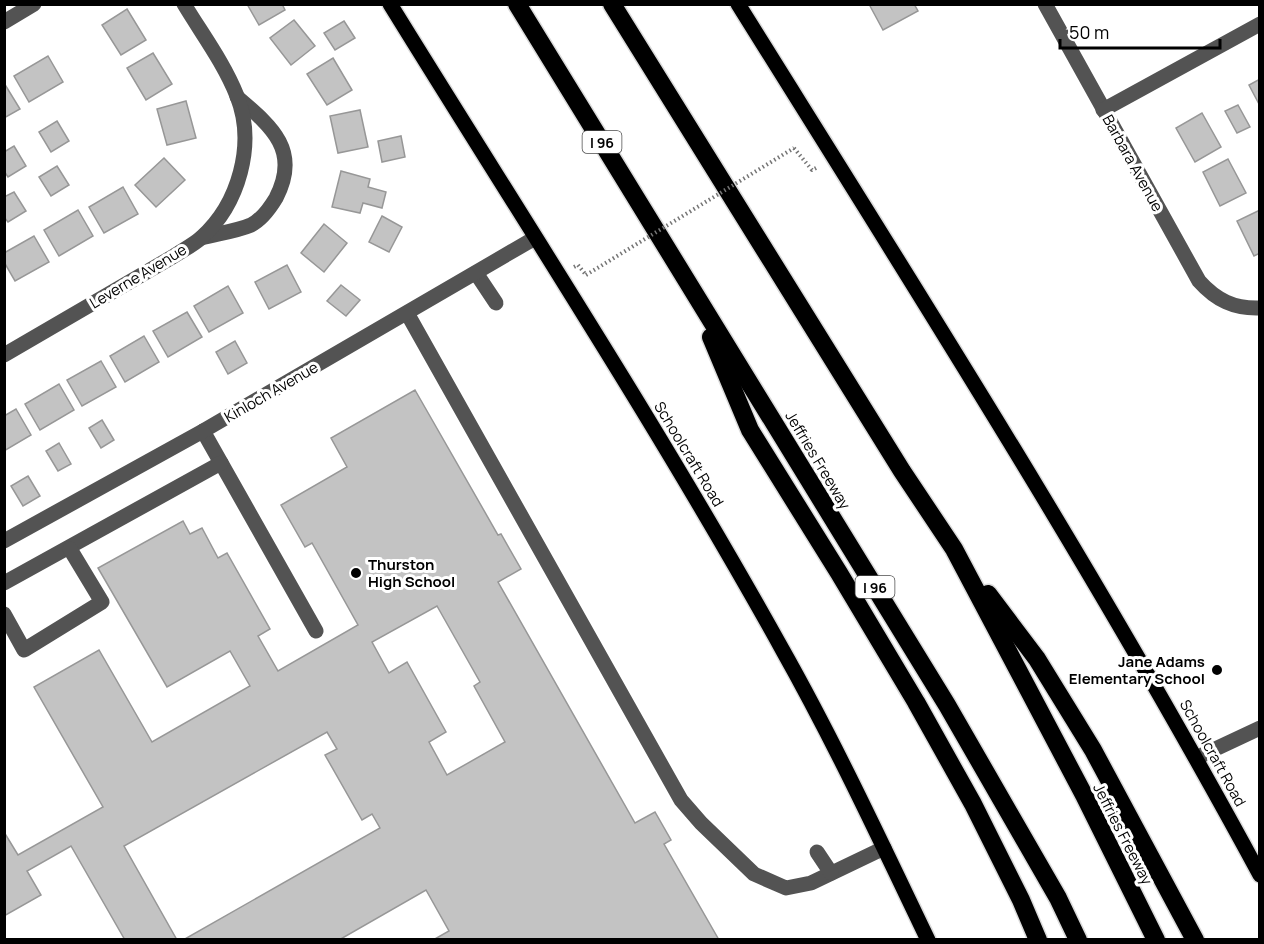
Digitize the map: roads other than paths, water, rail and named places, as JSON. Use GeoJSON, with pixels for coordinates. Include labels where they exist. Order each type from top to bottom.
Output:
{"type":"FeatureCollection","features":[{"type":"Feature","properties":{"kind":"highway","name":"Jeffries Freeway"},"geometry":{"type":"LineString","coordinates":[[517,4],[947,705],[1058,898],[1078,939]]}},
{"type":"Feature","properties":{"kind":"highway","name":"Jeffries Freeway"},"geometry":{"type":"LineString","coordinates":[[612,4],[902,471],[954,549],[1084,795],[1156,939]]}},
{"type":"Feature","properties":{"kind":"highway"},"geometry":{"type":"LineString","coordinates":[[687,280],[750,430],[916,702],[973,804],[1038,939]]}},
{"type":"Feature","properties":{"kind":"highway"},"geometry":{"type":"LineString","coordinates":[[954,549],[1037,659],[1093,750],[1195,939]]}},
{"type":"Feature","properties":{"kind":"main road","name":"Schoolcraft Road"},"geometry":{"type":"LineString","coordinates":[[390,4],[697,501],[783,649],[846,769],[928,939]]}},
{"type":"Feature","properties":{"kind":"main road","name":"Schoolcraft Road"},"geometry":{"type":"LineString","coordinates":[[743,6],[1110,608],[1197,758],[1260,875]]}},
{"type":"Feature","properties":{"kind":"street"},"geometry":{"type":"LineString","coordinates":[[4,22],[34,4]]}},
{"type":"Feature","properties":{"kind":"street"},"geometry":{"type":"LineString","coordinates":[[184,4],[225,72],[237,97],[276,134],[284,155],[285,171],[282,186],[272,206],[250,225],[201,238]]}},
{"type":"Feature","properties":{"kind":"street","name":"Barbara Avenue"},"geometry":{"type":"LineString","coordinates":[[1045,4],[1199,281],[1211,293],[1236,306],[1246,309],[1260,308]]}},
{"type":"Feature","properties":{"kind":"street"},"geometry":{"type":"LineString","coordinates":[[1103,110],[1260,24]]}},
{"type":"Feature","properties":{"kind":"street","name":"Leverne Avenue"},"geometry":{"type":"LineString","coordinates":[[4,355],[201,238],[233,196],[241,170],[243,118],[237,97]]}},
{"type":"Feature","properties":{"kind":"street","name":"Kinloch Avenue"},"geometry":{"type":"LineString","coordinates":[[4,541],[203,431],[535,238]]}},
{"type":"Feature","properties":{"kind":"street"},"geometry":{"type":"LineString","coordinates":[[476,273],[496,303]]}},
{"type":"Feature","properties":{"kind":"street"},"geometry":{"type":"LineString","coordinates":[[407,313],[681,800],[701,823],[754,874],[786,888],[811,883],[884,848]]}},
{"type":"Feature","properties":{"kind":"street"},"geometry":{"type":"LineString","coordinates":[[203,431],[316,631]]}},
{"type":"Feature","properties":{"kind":"street"},"geometry":{"type":"LineString","coordinates":[[4,583],[70,549],[221,463]]}},
{"type":"Feature","properties":{"kind":"street"},"geometry":{"type":"LineString","coordinates":[[4,614],[24,650],[102,602],[70,549]]}},
{"type":"Feature","properties":{"kind":"street"},"geometry":{"type":"LineString","coordinates":[[1197,758],[1260,728]]}},
{"type":"Feature","properties":{"kind":"street"},"geometry":{"type":"LineString","coordinates":[[817,852],[831,873]]}},
{"type":"Feature","properties":{"kind":"place","name":"Thurston High School"},"geometry":{"type":"Point","coordinates":[356,573]}},
{"type":"Feature","properties":{"kind":"place","name":"Jane Adams Elementary School"},"geometry":{"type":"Point","coordinates":[1217,670]}}]}
